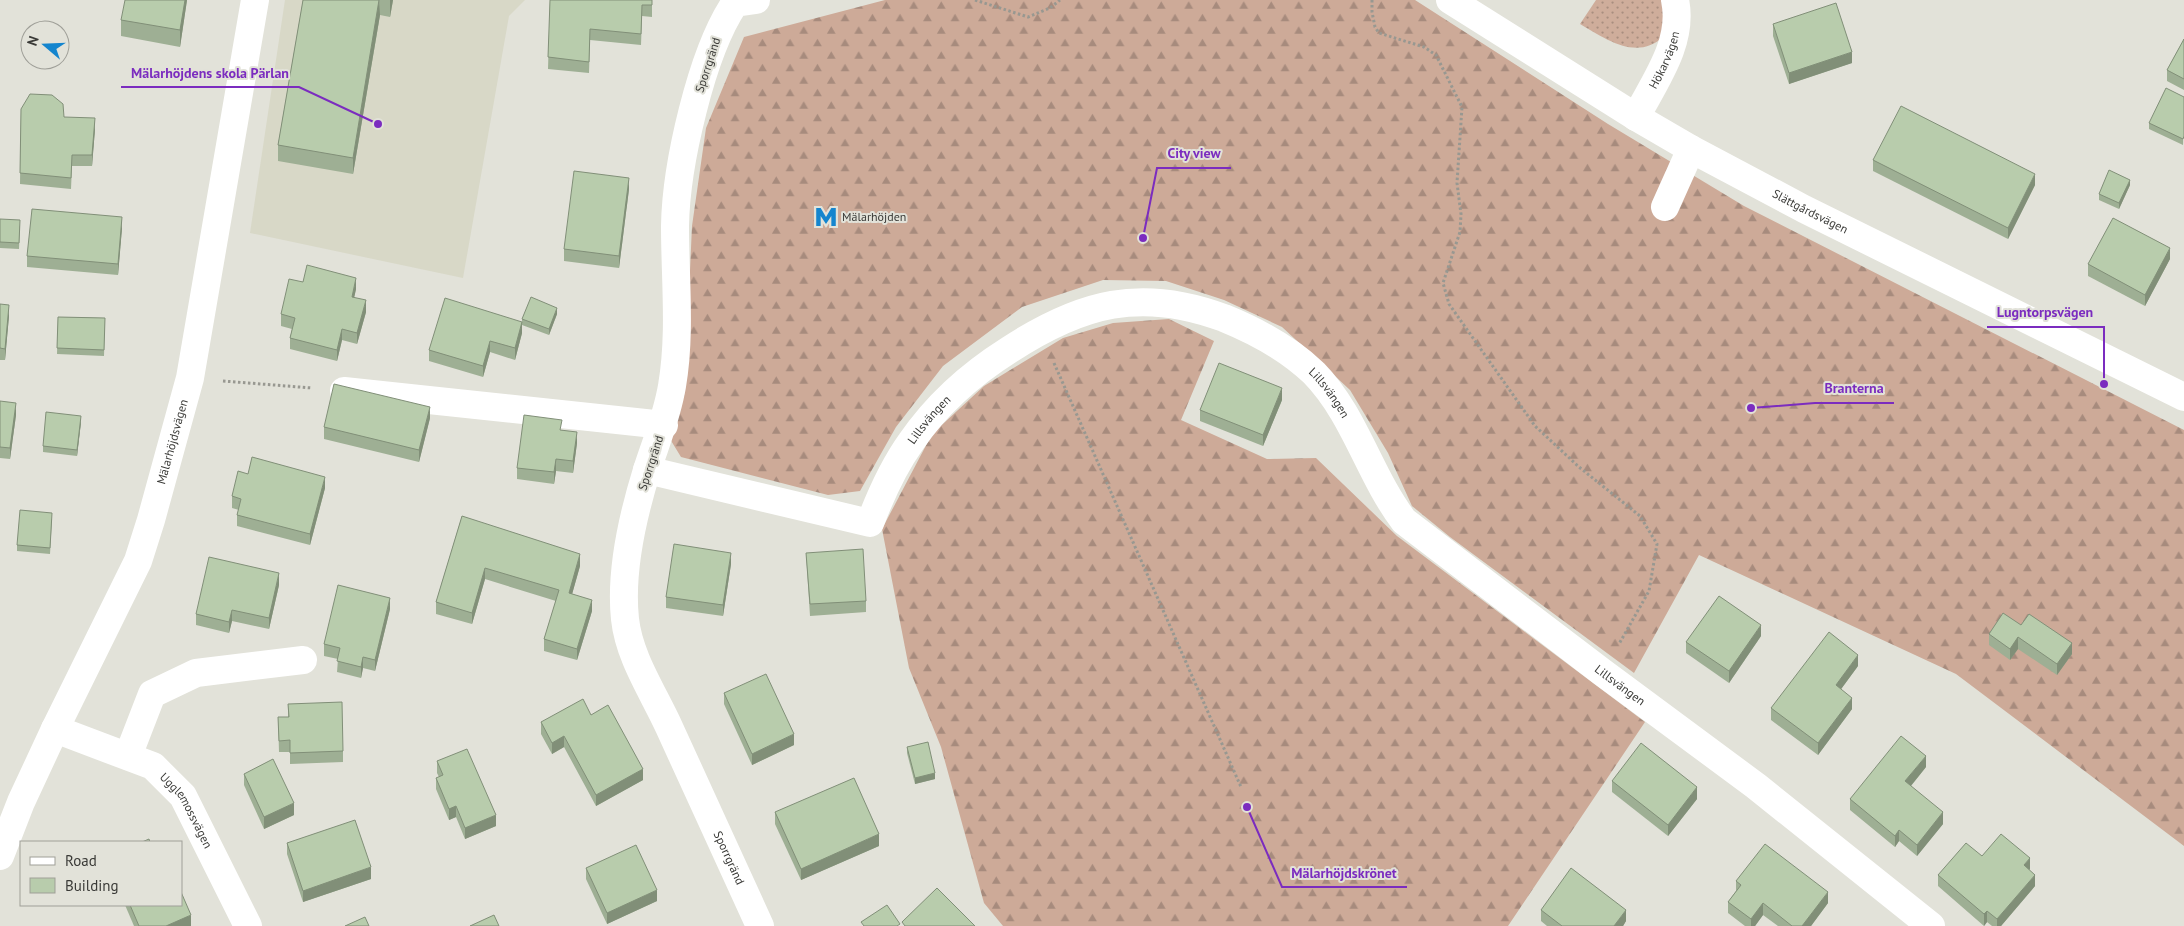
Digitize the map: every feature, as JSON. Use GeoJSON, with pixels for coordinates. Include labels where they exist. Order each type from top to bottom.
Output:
{"type":"FeatureCollection","features":[{"type":"Feature","properties":{"kind":"street","name":"Mälarhöjdsvägen"},"geometry":{"type":"LineString","coordinates":[[0,856],[21,802],[55,729],[138,561],[190,378],[256,0]]}},
{"type":"Feature","properties":{"kind":"street","name":"Sporrgränd"},"geometry":{"type":"LineString","coordinates":[[756,0],[735,2],[723,21],[699,90],[680,170],[675,227],[678,324],[672,386],[664,425],[647,470],[628,551],[625,619],[630,641],[640,668],[760,926]]}},
{"type":"Feature","properties":{"kind":"street","name":"Slättgårdsvägen"},"geometry":{"type":"LineString","coordinates":[[1450,0],[1636,117],[1691,149],[1804,209],[2184,397]]}},
{"type":"Feature","properties":{"kind":"street","name":"Hökarvägen"},"geometry":{"type":"LineString","coordinates":[[1636,117],[1677,33],[1678,14],[1675,0]]}},
{"type":"Feature","properties":{"kind":"street"},"geometry":{"type":"LineString","coordinates":[[1665,207],[1691,149]]}},
{"type":"Feature","properties":{"kind":"street","name":"Lillsvängen"},"geometry":{"type":"LineString","coordinates":[[647,470],[870,523],[886,482],[911,442],[933,412],[990,362],[1039,330],[1058,320],[1090,309],[1132,302],[1172,304],[1206,312],[1249,328],[1287,352],[1313,373],[1339,403],[1387,499],[1404,521],[1762,790],[1931,926]]}},
{"type":"Feature","properties":{"kind":"street"},"geometry":{"type":"LineString","coordinates":[[338,390],[664,425]]}},
{"type":"Feature","properties":{"kind":"street"},"geometry":{"type":"LineString","coordinates":[[128,756],[152,694],[196,672],[303,660]]}},
{"type":"Feature","properties":{"kind":"street","name":"Ugglemossvägen"},"geometry":{"type":"LineString","coordinates":[[55,729],[153,766],[183,796],[211,848],[248,926]]}},
{"type":"Feature","properties":{"kind":"path"},"geometry":{"type":"LineString","coordinates":[[974,0],[1028,17],[1050,8],[1060,0]]}},
{"type":"Feature","properties":{"kind":"path"},"geometry":{"type":"LineString","coordinates":[[1372,0],[1375,27],[1379,33],[1424,47],[1436,55],[1462,107],[1457,183],[1461,214],[1460,232],[1443,283],[1449,304],[1535,426],[1579,467],[1640,516],[1657,544],[1648,591],[1630,626]]}},
{"type":"Feature","properties":{"kind":"path"},"geometry":{"type":"LineString","coordinates":[[1039,330],[1241,787]]}},
{"type":"Feature","properties":{"kind":"path"},"geometry":{"type":"LineString","coordinates":[[190,378],[338,390]]}},
{"type":"Feature","properties":{"kind":"shaded area"},"geometry":{"type":"Polygon","coordinates":[[[285,0],[525,0],[509,16],[463,278],[250,233],[285,0]]]}},
{"type":"Feature","properties":{"kind":"shaded area"},"geometry":{"type":"Polygon","coordinates":[[[1596,0],[1666,0],[1664,36],[1654,44],[1632,48],[1600,36],[1580,24],[1596,0]]]}},
{"type":"Feature","properties":{"kind":"green space"},"geometry":{"type":"Polygon","coordinates":[[[885,0],[1415,0],[1608,124],[1744,206],[2184,430],[2184,846],[1956,674],[1699,555],[1634,673],[1450,537],[1412,506],[1388,453],[1350,390],[1282,327],[1224,300],[1166,281],[1103,280],[1022,307],[943,366],[896,427],[860,491],[828,495],[681,457],[670,439],[685,382],[692,226],[706,128],[744,37],[885,0]]]}},
{"type":"Feature","properties":{"kind":"green space"},"geometry":{"type":"Polygon","coordinates":[[[1169,319],[1214,341],[1181,420],[1267,459],[1316,458],[1397,536],[1645,722],[1508,926],[1003,926],[984,903],[941,747],[909,668],[882,529],[932,434],[984,386],[1063,338],[1113,323],[1169,319]]]}},
{"type":"Feature","properties":{"kind":"building"},"geometry":{"type":"Polygon","coordinates":[[[125,0],[185,0],[180,30],[121,20],[125,0]]]}},
{"type":"Feature","properties":{"kind":"building"},"geometry":{"type":"Polygon","coordinates":[[[303,0],[379,0],[353,158],[278,145],[303,0]]]}},
{"type":"Feature","properties":{"kind":"building"},"geometry":{"type":"Polygon","coordinates":[[[550,0],[652,0],[652,5],[642,5],[641,34],[590,29],[589,62],[548,57],[550,0]]]}},
{"type":"Feature","properties":{"kind":"building"},"geometry":{"type":"Polygon","coordinates":[[[1836,3],[1852,52],[1789,73],[1773,24],[1836,3]]]}},
{"type":"Feature","properties":{"kind":"building"},"geometry":{"type":"Polygon","coordinates":[[[2184,39],[2184,79],[2167,70],[2184,39]]]}},
{"type":"Feature","properties":{"kind":"building"},"geometry":{"type":"Polygon","coordinates":[[[2166,88],[2184,97],[2183,139],[2149,123],[2166,88]]]}},
{"type":"Feature","properties":{"kind":"building"},"geometry":{"type":"Polygon","coordinates":[[[30,94],[52,95],[63,104],[64,117],[95,118],[92,155],[72,155],[71,178],[20,173],[21,109],[30,94]]]}},
{"type":"Feature","properties":{"kind":"building"},"geometry":{"type":"Polygon","coordinates":[[[1901,106],[2035,174],[2008,228],[1873,160],[1901,106]]]}},
{"type":"Feature","properties":{"kind":"building"},"geometry":{"type":"Polygon","coordinates":[[[2109,170],[2130,180],[2119,203],[2099,194],[2109,170]]]}},
{"type":"Feature","properties":{"kind":"building"},"geometry":{"type":"Polygon","coordinates":[[[574,171],[629,178],[619,256],[564,249],[574,171]]]}},
{"type":"Feature","properties":{"kind":"building"},"geometry":{"type":"Polygon","coordinates":[[[32,209],[122,217],[118,264],[27,256],[32,209]]]}},
{"type":"Feature","properties":{"kind":"building"},"geometry":{"type":"Polygon","coordinates":[[[2113,218],[2170,248],[2145,295],[2088,264],[2113,218]]]}},
{"type":"Feature","properties":{"kind":"building"},"geometry":{"type":"Polygon","coordinates":[[[0,219],[20,220],[19,243],[0,242],[0,219]]]}},
{"type":"Feature","properties":{"kind":"building"},"geometry":{"type":"Polygon","coordinates":[[[307,265],[356,278],[352,297],[366,300],[357,333],[342,329],[337,350],[290,338],[295,318],[281,314],[289,279],[303,282],[307,265]]]}},
{"type":"Feature","properties":{"kind":"building"},"geometry":{"type":"Polygon","coordinates":[[[531,297],[557,308],[549,329],[522,319],[531,297]]]}},
{"type":"Feature","properties":{"kind":"building"},"geometry":{"type":"Polygon","coordinates":[[[445,298],[522,322],[515,348],[490,341],[483,366],[429,350],[445,298]]]}},
{"type":"Feature","properties":{"kind":"building"},"geometry":{"type":"Polygon","coordinates":[[[0,304],[9,305],[5,349],[0,348],[0,304]]]}},
{"type":"Feature","properties":{"kind":"building"},"geometry":{"type":"Polygon","coordinates":[[[58,317],[105,318],[104,350],[57,348],[58,317]]]}},
{"type":"Feature","properties":{"kind":"building"},"geometry":{"type":"Polygon","coordinates":[[[1219,363],[1282,388],[1263,435],[1200,410],[1219,363]]]}},
{"type":"Feature","properties":{"kind":"building"},"geometry":{"type":"Polygon","coordinates":[[[334,384],[430,407],[419,450],[324,427],[334,384]]]}},
{"type":"Feature","properties":{"kind":"building"},"geometry":{"type":"Polygon","coordinates":[[[0,401],[16,403],[10,448],[0,447],[0,401]]]}},
{"type":"Feature","properties":{"kind":"building"},"geometry":{"type":"Polygon","coordinates":[[[46,412],[81,416],[77,450],[43,446],[46,412]]]}},
{"type":"Feature","properties":{"kind":"building"},"geometry":{"type":"Polygon","coordinates":[[[524,415],[562,420],[560,430],[577,432],[573,461],[556,459],[554,472],[517,468],[524,415]]]}},
{"type":"Feature","properties":{"kind":"building"},"geometry":{"type":"Polygon","coordinates":[[[252,457],[325,477],[310,534],[237,515],[241,499],[232,496],[238,471],[248,474],[252,457]]]}},
{"type":"Feature","properties":{"kind":"building"},"geometry":{"type":"Polygon","coordinates":[[[20,510],[52,513],[50,548],[17,545],[20,510]]]}},
{"type":"Feature","properties":{"kind":"building"},"geometry":{"type":"Polygon","coordinates":[[[462,516],[580,554],[569,593],[592,600],[577,649],[544,639],[559,590],[485,568],[472,613],[436,602],[462,516]]]}},
{"type":"Feature","properties":{"kind":"building"},"geometry":{"type":"Polygon","coordinates":[[[674,544],[731,553],[723,605],[666,597],[674,544]]]}},
{"type":"Feature","properties":{"kind":"building"},"geometry":{"type":"Polygon","coordinates":[[[863,549],[866,601],[810,604],[806,553],[863,549]]]}},
{"type":"Feature","properties":{"kind":"building"},"geometry":{"type":"Polygon","coordinates":[[[209,557],[279,573],[269,618],[232,610],[229,622],[196,614],[209,557]]]}},
{"type":"Feature","properties":{"kind":"building"},"geometry":{"type":"Polygon","coordinates":[[[338,585],[390,598],[375,660],[363,657],[361,667],[337,661],[340,648],[324,644],[338,585]]]}},
{"type":"Feature","properties":{"kind":"building"},"geometry":{"type":"Polygon","coordinates":[[[1719,596],[1761,625],[1729,671],[1686,642],[1719,596]]]}},
{"type":"Feature","properties":{"kind":"building"},"geometry":{"type":"Polygon","coordinates":[[[2003,613],[2021,625],[2029,614],[2072,643],[2057,664],[2018,637],[2010,649],[1989,634],[2003,613]]]}},
{"type":"Feature","properties":{"kind":"building"},"geometry":{"type":"Polygon","coordinates":[[[1829,632],[1858,655],[1836,685],[1852,698],[1818,743],[1771,708],[1829,632]]]}},
{"type":"Feature","properties":{"kind":"building"},"geometry":{"type":"Polygon","coordinates":[[[766,674],[794,734],[752,754],[724,693],[766,674]]]}},
{"type":"Feature","properties":{"kind":"building"},"geometry":{"type":"Polygon","coordinates":[[[583,699],[591,715],[608,705],[643,769],[596,795],[564,736],[552,743],[541,722],[583,699]]]}},
{"type":"Feature","properties":{"kind":"building"},"geometry":{"type":"Polygon","coordinates":[[[342,702],[343,751],[290,753],[290,740],[279,741],[278,717],[289,717],[288,704],[342,702]]]}},
{"type":"Feature","properties":{"kind":"building"},"geometry":{"type":"Polygon","coordinates":[[[1901,736],[1926,756],[1905,781],[1943,812],[1917,845],[1899,830],[1895,836],[1850,799],[1901,736]]]}},
{"type":"Feature","properties":{"kind":"building"},"geometry":{"type":"Polygon","coordinates":[[[928,742],[935,773],[915,778],[907,747],[928,742]]]}},
{"type":"Feature","properties":{"kind":"building"},"geometry":{"type":"Polygon","coordinates":[[[1641,743],[1697,787],[1668,825],[1612,781],[1641,743]]]}},
{"type":"Feature","properties":{"kind":"building"},"geometry":{"type":"Polygon","coordinates":[[[467,749],[496,815],[465,828],[456,806],[449,809],[436,778],[443,775],[437,761],[467,749]]]}},
{"type":"Feature","properties":{"kind":"building"},"geometry":{"type":"Polygon","coordinates":[[[273,759],[294,803],[264,817],[244,774],[273,759]]]}},
{"type":"Feature","properties":{"kind":"building"},"geometry":{"type":"Polygon","coordinates":[[[854,778],[879,834],[801,869],[775,812],[854,778]]]}},
{"type":"Feature","properties":{"kind":"building"},"geometry":{"type":"Polygon","coordinates":[[[355,820],[371,867],[303,891],[287,843],[355,820]]]}},
{"type":"Feature","properties":{"kind":"building"},"geometry":{"type":"Polygon","coordinates":[[[2001,834],[2030,858],[2024,865],[2035,875],[1997,919],[1987,911],[1984,914],[1938,875],[1966,843],[1982,856],[2001,834]]]}},
{"type":"Feature","properties":{"kind":"building"},"geometry":{"type":"Polygon","coordinates":[[[1765,844],[1828,892],[1802,926],[1792,926],[1763,903],[1751,919],[1728,902],[1741,885],[1736,881],[1765,844]]]}},
{"type":"Feature","properties":{"kind":"building"},"geometry":{"type":"Polygon","coordinates":[[[636,845],[657,890],[607,913],[586,868],[636,845]]]}},
{"type":"Feature","properties":{"kind":"building"},"geometry":{"type":"Polygon","coordinates":[[[1571,868],[1626,910],[1614,926],[1562,926],[1541,910],[1571,868]]]}},
{"type":"Feature","properties":{"kind":"building"},"geometry":{"type":"Polygon","coordinates":[[[937,888],[975,926],[905,926],[902,922],[937,888]]]}},
{"type":"Feature","properties":{"kind":"building"},"geometry":{"type":"Polygon","coordinates":[[[182,894],[191,915],[166,926],[139,926],[130,906],[182,906],[182,894]]]}},
{"type":"Feature","properties":{"kind":"building"},"geometry":{"type":"Polygon","coordinates":[[[887,905],[900,924],[897,926],[864,926],[861,922],[887,905]]]}},
{"type":"Feature","properties":{"kind":"building"},"geometry":{"type":"Polygon","coordinates":[[[494,915],[499,926],[470,926],[494,915]]]}},
{"type":"Feature","properties":{"kind":"building"},"geometry":{"type":"Polygon","coordinates":[[[365,917],[369,926],[345,926],[365,917]]]}},
{"type":"Feature","properties":{"kind":"place","name":"Mälarhöjdens skola Pärlan"},"geometry":{"type":"Point","coordinates":[378,124]}},
{"type":"Feature","properties":{"kind":"place","name":"Mälarhöjden"},"geometry":{"type":"Point","coordinates":[826,217]}},
{"type":"Feature","properties":{"kind":"place","name":"City view"},"geometry":{"type":"Point","coordinates":[1143,238]}},
{"type":"Feature","properties":{"kind":"place","name":"Lugntorpsvägen"},"geometry":{"type":"Point","coordinates":[2104,384]}},
{"type":"Feature","properties":{"kind":"place","name":"Branterna"},"geometry":{"type":"Point","coordinates":[1751,408]}},
{"type":"Feature","properties":{"kind":"place","name":"Mälarhöjdskrönet"},"geometry":{"type":"Point","coordinates":[1247,807]}}]}
